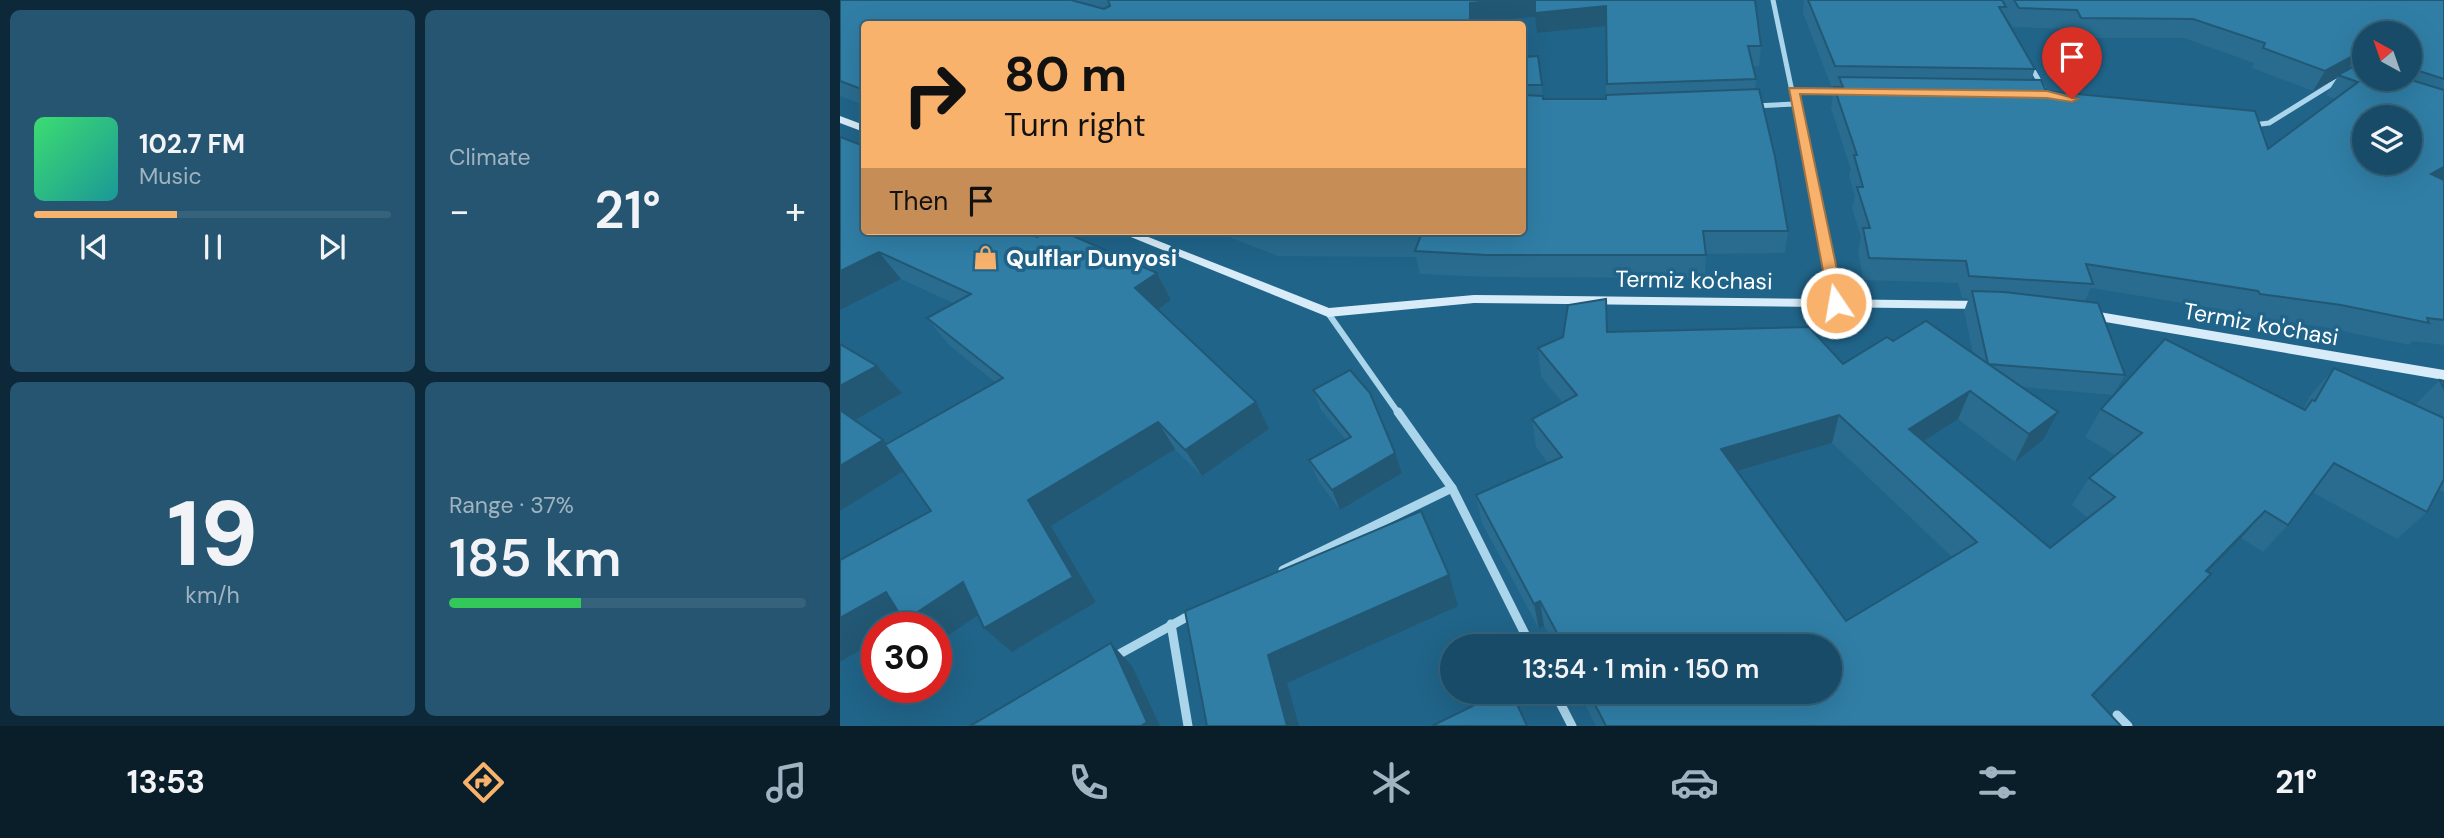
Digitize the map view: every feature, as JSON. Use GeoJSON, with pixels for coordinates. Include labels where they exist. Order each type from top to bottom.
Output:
{"type":"FeatureCollection","features":[{"type":"Feature","properties":{"kind":"main road"},"geometry":{"type":"LineString","coordinates":[[840,119],[861,128]]}},
{"type":"Feature","properties":{"kind":"main road","name":"Termiz ko'chasi"},"geometry":{"type":"LineString","coordinates":[[1132,235],[1328,313],[1474,299],[1996,305]]}},
{"type":"Feature","properties":{"kind":"main road","name":"Termiz ko'chasi"},"geometry":{"type":"LineString","coordinates":[[2070,313],[2444,375]]}},
{"type":"Feature","properties":{"kind":"street"},"geometry":{"type":"LineString","coordinates":[[1773,0],[1836,303]]}},
{"type":"Feature","properties":{"kind":"street"},"geometry":{"type":"LineString","coordinates":[[2026,59],[2047,94],[2034,94]]}},
{"type":"Feature","properties":{"kind":"street"},"geometry":{"type":"LineString","coordinates":[[2247,126],[2269,123],[2345,78]]}},
{"type":"Feature","properties":{"kind":"street"},"geometry":{"type":"LineString","coordinates":[[1793,91],[1847,92]]}},
{"type":"Feature","properties":{"kind":"street"},"geometry":{"type":"LineString","coordinates":[[1741,106],[1796,104]]}},
{"type":"Feature","properties":{"kind":"street"},"geometry":{"type":"LineString","coordinates":[[1328,313],[1452,488],[1525,634]]}},
{"type":"Feature","properties":{"kind":"street"},"geometry":{"type":"LineString","coordinates":[[1269,577],[1452,488]]}},
{"type":"Feature","properties":{"kind":"street"},"geometry":{"type":"LineString","coordinates":[[1100,665],[1207,606]]}},
{"type":"Feature","properties":{"kind":"street"},"geometry":{"type":"LineString","coordinates":[[1171,624],[1188,726]]}},
{"type":"Feature","properties":{"kind":"street"},"geometry":{"type":"LineString","coordinates":[[1561,704],[1572,726]]}},
{"type":"Feature","properties":{"kind":"street"},"geometry":{"type":"LineString","coordinates":[[2117,715],[2128,726]]}},
{"type":"Feature","properties":{"kind":"building"},"geometry":{"type":"Polygon","coordinates":[[[840,0],[1071,0],[1104,9],[1110,6],[1108,0],[1502,0],[1470,3],[1470,21],[861,21],[861,89],[840,81],[840,0]]]}},
{"type":"Feature","properties":{"kind":"building"},"geometry":{"type":"Polygon","coordinates":[[[1535,0],[1755,0],[1761,46],[1748,46],[1756,79],[1607,84],[1606,6],[1535,13],[1535,0]]]}},
{"type":"Feature","properties":{"kind":"building"},"geometry":{"type":"Polygon","coordinates":[[[1808,0],[2002,0],[2006,7],[1999,7],[2035,69],[1835,66],[1808,0]]]}},
{"type":"Feature","properties":{"kind":"building"},"geometry":{"type":"Polygon","coordinates":[[[2014,0],[2444,0],[2444,79],[2422,72],[2422,21],[2352,21],[2352,56],[2325,71],[2263,48],[2265,43],[2193,19],[2081,18],[2077,10],[2019,8],[2014,0]]]}},
{"type":"Feature","properties":{"kind":"building"},"geometry":{"type":"Polygon","coordinates":[[[1538,56],[1542,85],[1526,85],[1526,57],[1538,56]]]}},
{"type":"Feature","properties":{"kind":"building"},"geometry":{"type":"Polygon","coordinates":[[[2352,67],[2352,80],[2338,75],[2352,67]]]}},
{"type":"Feature","properties":{"kind":"building"},"geometry":{"type":"Polygon","coordinates":[[[1839,77],[2041,80],[2046,91],[2255,111],[2268,149],[2352,86],[2352,91],[2422,91],[2422,83],[2444,90],[2444,167],[2431,174],[2444,180],[2444,320],[2427,318],[2429,323],[2341,305],[2086,264],[2093,284],[1969,276],[1966,261],[1869,258],[1863,228],[1870,228],[1857,187],[1863,187],[1854,155],[1857,155],[1834,87],[1843,87],[1839,77]]]}},
{"type":"Feature","properties":{"kind":"building"},"geometry":{"type":"Polygon","coordinates":[[[1759,89],[1788,231],[1703,231],[1706,255],[1486,255],[1415,251],[1421,235],[1526,235],[1526,95],[1543,96],[1543,99],[1606,99],[1606,95],[1759,89]]]}},
{"type":"Feature","properties":{"kind":"building"},"geometry":{"type":"Polygon","coordinates":[[[840,137],[861,145],[861,235],[1071,235],[1157,273],[1135,288],[1256,402],[1185,450],[1158,422],[1028,500],[1073,577],[984,628],[963,582],[918,612],[898,612],[886,592],[840,618],[840,560],[931,511],[885,445],[1003,378],[927,318],[971,294],[879,252],[840,271],[840,137]]]}},
{"type":"Feature","properties":{"kind":"building"},"geometry":{"type":"Polygon","coordinates":[[[1972,291],[2098,303],[2125,375],[1988,364],[1972,291]]]}},
{"type":"Feature","properties":{"kind":"building"},"geometry":{"type":"Polygon","coordinates":[[[1606,299],[1607,332],[1809,327],[1843,364],[1887,337],[1893,341],[1926,321],[2058,412],[2029,434],[1970,391],[1909,429],[2050,548],[2115,497],[2089,478],[2142,433],[2101,409],[2165,339],[2305,410],[2312,400],[2315,401],[2334,368],[2444,418],[2444,479],[2427,512],[2334,463],[2288,525],[2265,511],[2206,571],[2211,574],[2092,695],[2121,726],[1606,726],[1595,704],[1842,704],[1842,634],[1558,634],[1540,601],[1534,604],[1476,495],[1562,457],[1532,419],[1577,395],[1538,348],[1563,337],[1568,305],[1606,299]],[[1839,415],[1721,449],[1846,621],[1977,542],[1839,415]]]}},
{"type":"Feature","properties":{"kind":"building"},"geometry":{"type":"Polygon","coordinates":[[[840,344],[877,366],[840,386],[840,344]]]}},
{"type":"Feature","properties":{"kind":"building"},"geometry":{"type":"Polygon","coordinates":[[[1350,370],[1370,393],[1395,453],[1332,490],[1309,460],[1351,437],[1313,390],[1350,370]]]}},
{"type":"Feature","properties":{"kind":"building"},"geometry":{"type":"Polygon","coordinates":[[[840,410],[883,440],[840,466],[840,410]]]}},
{"type":"Feature","properties":{"kind":"building"},"geometry":{"type":"Polygon","coordinates":[[[1421,511],[1449,575],[1268,655],[1287,726],[1207,726],[1185,611],[1421,511]]]}},
{"type":"Feature","properties":{"kind":"building"},"geometry":{"type":"Polygon","coordinates":[[[1111,643],[1147,722],[1141,726],[970,726],[1111,643]]]}},
{"type":"Feature","properties":{"kind":"building"},"geometry":{"type":"Polygon","coordinates":[[[1477,704],[1517,704],[1527,726],[1432,726],[1477,704]]]}},
{"type":"Feature","properties":{"kind":"place","name":"Qulflar Dunyosi"},"geometry":{"type":"Point","coordinates":[986,258]}},
{"type":"Feature","properties":{"kind":"route"},"geometry":{"type":"LineString","coordinates":[[1836,303],[1793,91],[2047,94],[2072,99]]}}]}
